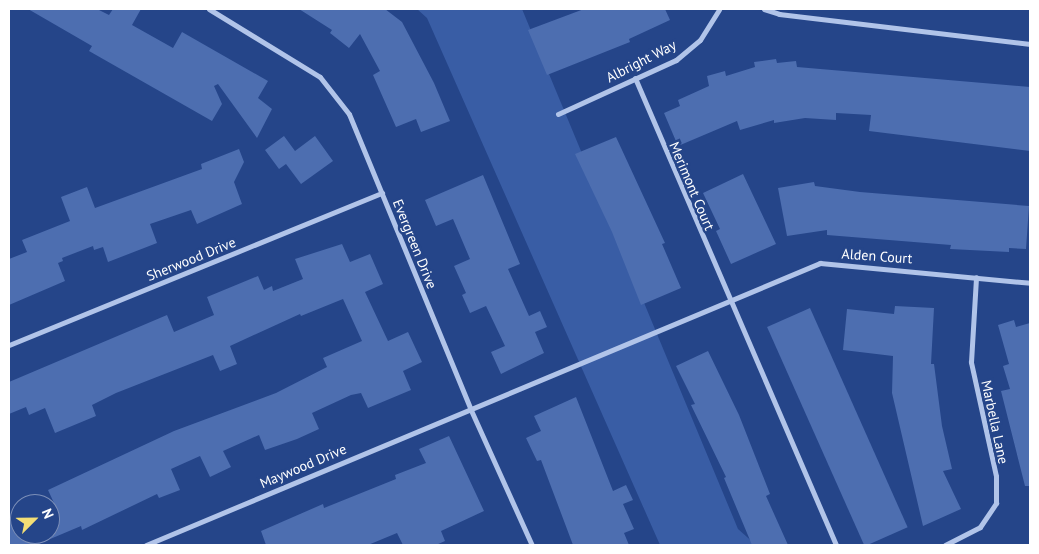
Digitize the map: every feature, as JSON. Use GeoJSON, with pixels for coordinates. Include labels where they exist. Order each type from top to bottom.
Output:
{"type":"FeatureCollection","features":[{"type":"Feature","properties":{"kind":"street","name":"Evergreen Drive"},"geometry":{"type":"LineString","coordinates":[[209,9],[320,77],[349,114],[470,408],[532,545]]}},
{"type":"Feature","properties":{"kind":"street","name":"Albright Way"},"geometry":{"type":"LineString","coordinates":[[558,114],[676,60],[694,45],[719,9]]}},
{"type":"Feature","properties":{"kind":"street"},"geometry":{"type":"LineString","coordinates":[[764,9],[780,14],[1030,44]]}},
{"type":"Feature","properties":{"kind":"street","name":"Merimont Court"},"geometry":{"type":"LineString","coordinates":[[635,78],[728,301]]}},
{"type":"Feature","properties":{"kind":"street","name":"Sherwood Drive"},"geometry":{"type":"LineString","coordinates":[[9,346],[382,193]]}},
{"type":"Feature","properties":{"kind":"street","name":"Alden Court"},"geometry":{"type":"LineString","coordinates":[[470,408],[820,263],[1030,283]]}},
{"type":"Feature","properties":{"kind":"street","name":"Marbella Lane"},"geometry":{"type":"LineString","coordinates":[[945,545],[980,527],[996,503],[996,476],[971,362],[976,277]]}},
{"type":"Feature","properties":{"kind":"street"},"geometry":{"type":"LineString","coordinates":[[728,301],[836,545]]}},
{"type":"Feature","properties":{"kind":"street","name":"Maywood Drive"},"geometry":{"type":"LineString","coordinates":[[146,545],[470,408]]}},
{"type":"Feature","properties":{"kind":"shaded area"},"geometry":{"type":"Polygon","coordinates":[[[417,9],[522,9],[738,529],[756,545],[660,545],[427,18],[417,9]]]}},
{"type":"Feature","properties":{"kind":"building"},"geometry":{"type":"Polygon","coordinates":[[[28,9],[97,9],[109,15],[113,9],[141,9],[132,25],[173,48],[182,32],[268,81],[258,98],[272,109],[257,138],[218,84],[214,86],[222,104],[212,121],[89,51],[92,46],[28,9]]]}},
{"type":"Feature","properties":{"kind":"building"},"geometry":{"type":"Polygon","coordinates":[[[299,9],[385,9],[402,22],[434,83],[450,121],[421,132],[416,119],[396,127],[373,75],[380,71],[360,34],[349,48],[330,33],[332,30],[299,9]]]}},
{"type":"Feature","properties":{"kind":"building"},"geometry":{"type":"Polygon","coordinates":[[[584,9],[665,9],[670,20],[629,39],[630,42],[547,75],[528,30],[584,9]]]}},
{"type":"Feature","properties":{"kind":"building"},"geometry":{"type":"Polygon","coordinates":[[[776,59],[777,63],[796,61],[797,67],[1030,87],[1030,151],[869,131],[871,115],[836,113],[836,120],[805,118],[774,123],[774,120],[740,130],[737,121],[678,146],[664,113],[680,106],[678,100],[709,86],[707,76],[725,71],[726,76],[755,67],[754,62],[776,59]]]}},
{"type":"Feature","properties":{"kind":"building"},"geometry":{"type":"Polygon","coordinates":[[[284,136],[295,151],[315,136],[333,161],[301,184],[286,164],[279,169],[265,150],[284,136]]]}},
{"type":"Feature","properties":{"kind":"building"},"geometry":{"type":"Polygon","coordinates":[[[616,137],[665,243],[662,244],[681,288],[641,305],[612,232],[575,154],[616,137]]]}},
{"type":"Feature","properties":{"kind":"building"},"geometry":{"type":"Polygon","coordinates":[[[239,149],[244,162],[234,182],[242,204],[197,224],[191,210],[150,224],[157,243],[108,262],[103,247],[94,250],[93,246],[62,258],[63,261],[58,263],[65,281],[9,305],[9,259],[27,252],[22,240],[70,221],[61,197],[87,187],[95,208],[202,169],[201,164],[239,149]]]}},
{"type":"Feature","properties":{"kind":"building"},"geometry":{"type":"Polygon","coordinates":[[[743,174],[776,244],[731,264],[716,231],[720,229],[703,193],[743,174]]]}},
{"type":"Feature","properties":{"kind":"building"},"geometry":{"type":"Polygon","coordinates":[[[483,175],[520,264],[508,269],[529,316],[540,311],[547,327],[535,332],[544,353],[501,374],[491,352],[505,346],[486,306],[470,313],[462,295],[466,293],[454,266],[470,259],[453,219],[436,226],[425,200],[483,175]]]}},
{"type":"Feature","properties":{"kind":"building"},"geometry":{"type":"Polygon","coordinates":[[[814,182],[815,186],[860,192],[1029,206],[1026,249],[1009,248],[1009,252],[950,249],[951,245],[827,235],[827,230],[787,236],[778,188],[814,182]]]}},
{"type":"Feature","properties":{"kind":"building"},"geometry":{"type":"Polygon","coordinates":[[[342,244],[350,262],[370,254],[383,284],[365,292],[388,341],[408,332],[422,362],[403,371],[411,390],[368,408],[361,393],[351,395],[312,413],[319,429],[297,439],[265,450],[259,435],[223,451],[231,467],[210,477],[200,456],[171,469],[180,490],[159,498],[157,494],[82,530],[81,526],[60,535],[60,494],[50,494],[48,490],[174,431],[276,393],[327,367],[323,358],[362,341],[343,299],[301,316],[300,314],[230,346],[237,364],[220,371],[213,355],[116,393],[92,405],[96,416],[55,433],[45,408],[29,415],[26,407],[9,414],[9,382],[167,315],[174,332],[214,315],[207,297],[258,276],[264,290],[272,286],[273,291],[303,279],[295,259],[342,244]]]}},
{"type":"Feature","properties":{"kind":"building"},"geometry":{"type":"Polygon","coordinates":[[[895,306],[934,308],[931,364],[934,364],[942,426],[952,469],[943,471],[961,509],[923,526],[892,393],[893,356],[843,350],[847,309],[894,314],[895,306]]]}},
{"type":"Feature","properties":{"kind":"building"},"geometry":{"type":"Polygon","coordinates":[[[810,308],[908,527],[864,545],[767,327],[810,308]]]}},
{"type":"Feature","properties":{"kind":"building"},"geometry":{"type":"Polygon","coordinates":[[[1014,320],[1016,327],[1030,323],[1030,486],[1025,486],[1001,391],[1010,389],[1003,366],[1009,364],[998,325],[1014,320]]]}},
{"type":"Feature","properties":{"kind":"building"},"geometry":{"type":"Polygon","coordinates":[[[708,351],[739,415],[770,494],[766,496],[788,545],[752,545],[724,478],[726,477],[691,405],[695,404],[676,366],[708,351]]]}},
{"type":"Feature","properties":{"kind":"building"},"geometry":{"type":"Polygon","coordinates":[[[576,397],[613,491],[626,485],[633,500],[623,504],[634,529],[624,533],[629,545],[573,545],[541,460],[537,461],[526,438],[541,431],[534,416],[576,397]]]}},
{"type":"Feature","properties":{"kind":"building"},"geometry":{"type":"Polygon","coordinates":[[[449,436],[484,511],[441,531],[445,541],[436,545],[403,545],[397,533],[368,545],[266,545],[261,531],[323,504],[324,508],[396,479],[395,475],[426,463],[419,449],[449,436]]]}},
{"type":"Feature","properties":{"kind":"building"},"geometry":{"type":"Polygon","coordinates":[[[9,522],[10,544],[38,544],[9,545],[9,522]]]}}]}
